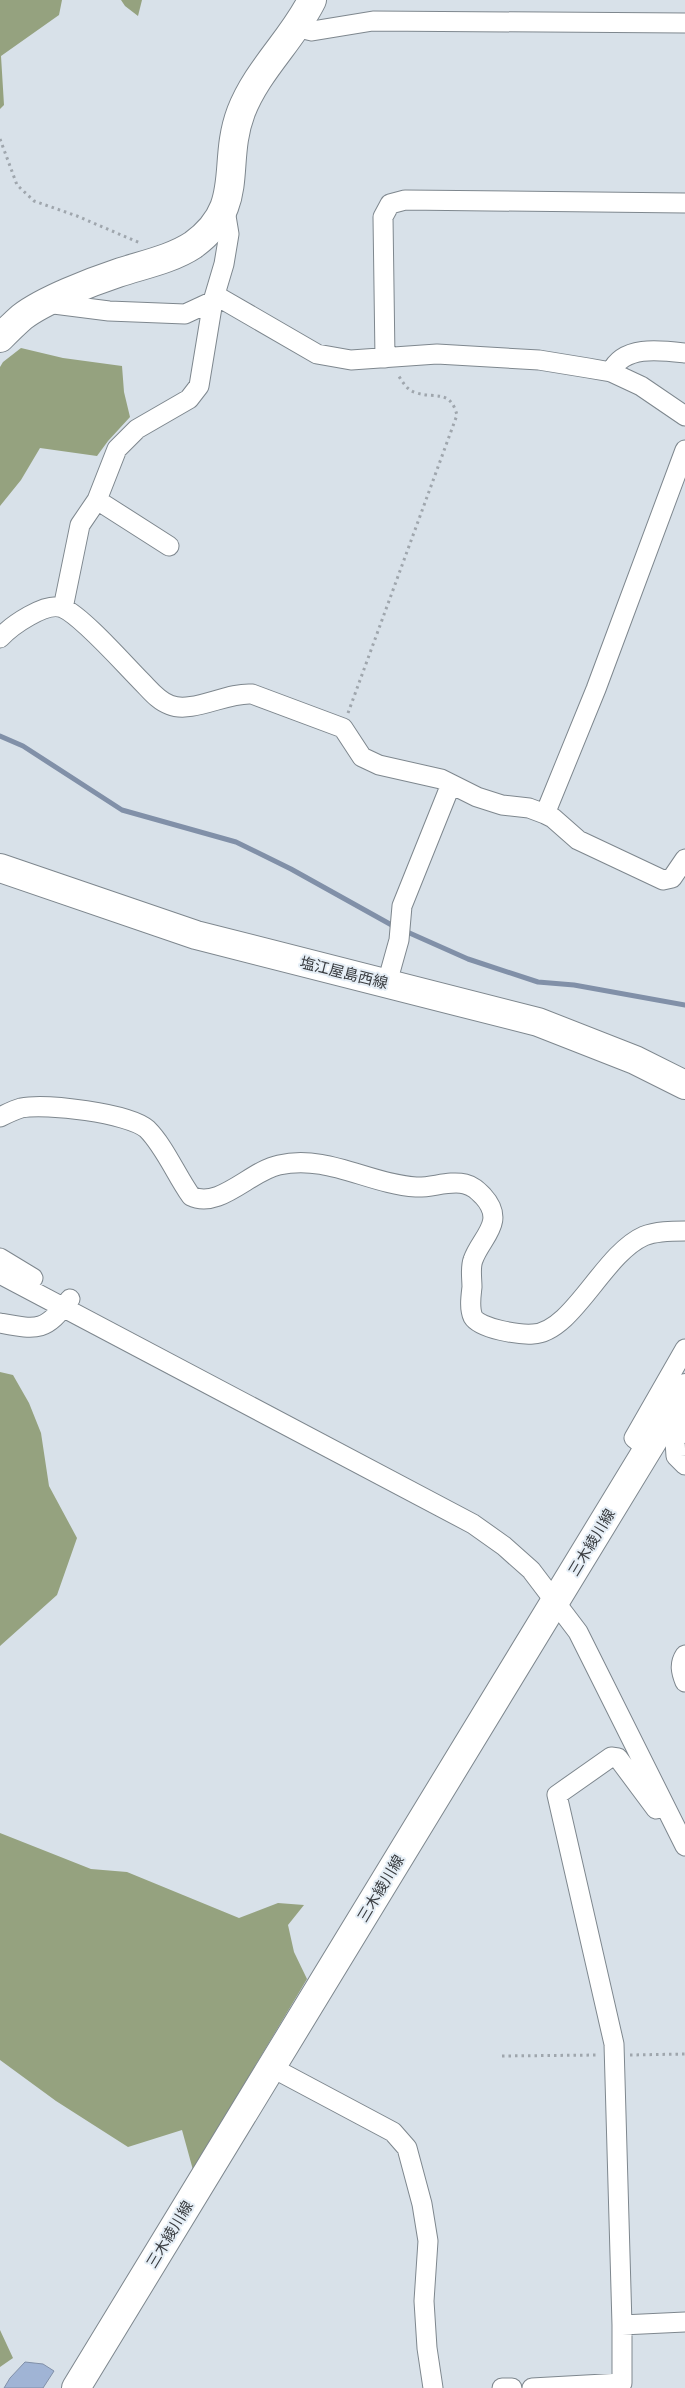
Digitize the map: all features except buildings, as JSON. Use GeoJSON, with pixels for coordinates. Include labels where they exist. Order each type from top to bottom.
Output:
{"type":"FeatureCollection","features":[{"type":"Feature","properties":{"kind":"main road"},"geometry":{"type":"LineString","coordinates":[[0,338],[23,317],[46,303],[112,275],[171,256],[191,246],[216,224],[225,210],[235,134],[241,111],[253,88],[312,0]]}},
{"type":"Feature","properties":{"kind":"main road","name":"塩江屋島西線"},"geometry":{"type":"LineString","coordinates":[[0,868],[196,935],[538,1022],[635,1060],[685,1085]]}},
{"type":"Feature","properties":{"kind":"main road","name":"三木綾川線"},"geometry":{"type":"LineString","coordinates":[[76,2388],[685,1388]]}},
{"type":"Feature","properties":{"kind":"street"},"geometry":{"type":"LineString","coordinates":[[295,26],[312,31],[373,21],[685,23]]}},
{"type":"Feature","properties":{"kind":"street"},"geometry":{"type":"LineString","coordinates":[[393,357],[383,217],[390,204],[405,200],[685,203]]}},
{"type":"Feature","properties":{"kind":"street"},"geometry":{"type":"LineString","coordinates":[[62,608],[80,525],[97,500],[117,449],[137,429],[189,399],[199,386],[214,298],[224,264],[229,234],[225,210]]}},
{"type":"Feature","properties":{"kind":"street"},"geometry":{"type":"LineString","coordinates":[[214,298],[317,354],[351,360],[437,354],[539,360],[610,372],[641,386],[685,416]]}},
{"type":"Feature","properties":{"kind":"street"},"geometry":{"type":"LineString","coordinates":[[46,303],[109,311],[185,314],[214,298]]}},
{"type":"Feature","properties":{"kind":"street"},"geometry":{"type":"LineString","coordinates":[[610,372],[615,362],[626,355],[653,350],[685,353]]}},
{"type":"Feature","properties":{"kind":"street"},"geometry":{"type":"LineString","coordinates":[[545,814],[596,689],[685,450]]}},
{"type":"Feature","properties":{"kind":"street"},"geometry":{"type":"LineString","coordinates":[[97,500],[169,546]]}},
{"type":"Feature","properties":{"kind":"street"},"geometry":{"type":"LineString","coordinates":[[0,638],[8,630],[48,607],[62,608],[86,626],[157,697],[171,706],[188,707],[239,693],[252,694],[343,728],[362,757],[379,764],[441,779],[477,797],[502,805],[529,808],[545,814],[553,818],[578,840],[663,880],[672,878],[685,859]]}},
{"type":"Feature","properties":{"kind":"street"},"geometry":{"type":"LineString","coordinates":[[388,984],[399,940],[402,906],[451,784]]}},
{"type":"Feature","properties":{"kind":"street"},"geometry":{"type":"LineString","coordinates":[[0,1117],[20,1108],[38,1106],[87,1111],[132,1120],[145,1128],[155,1138],[191,1196],[199,1200],[210,1200],[221,1195],[258,1172],[279,1165],[299,1162],[324,1164],[399,1185],[418,1187],[463,1183],[475,1187],[493,1212],[492,1226],[473,1261],[471,1305],[474,1317],[482,1325],[519,1334],[536,1334],[561,1321],[622,1250],[644,1236],[663,1232],[685,1231]]}},
{"type":"Feature","properties":{"kind":"street"},"geometry":{"type":"LineString","coordinates":[[0,1258],[70,1299],[41,1328],[32,1329],[0,1323]]}},
{"type":"Feature","properties":{"kind":"street"},"geometry":{"type":"LineString","coordinates":[[0,1274],[473,1524],[504,1546],[532,1570],[578,1632],[685,1846]]}},
{"type":"Feature","properties":{"kind":"street"},"geometry":{"type":"LineString","coordinates":[[648,1449],[634,1438],[685,1349]]}},
{"type":"Feature","properties":{"kind":"street"},"geometry":{"type":"LineString","coordinates":[[685,1423],[676,1441],[676,1456],[685,1465]]}},
{"type":"Feature","properties":{"kind":"street"},"geometry":{"type":"LineString","coordinates":[[685,1655],[680,1670],[685,1682]]}},
{"type":"Feature","properties":{"kind":"street"},"geometry":{"type":"LineString","coordinates":[[532,2388],[622,2382],[614,2044],[557,1795],[611,1757],[618,1758],[662,1816],[668,1813]]}},
{"type":"Feature","properties":{"kind":"street"},"geometry":{"type":"LineString","coordinates":[[271,2067],[393,2132],[407,2148],[422,2204],[428,2241],[424,2301],[427,2348],[433,2388]]}},
{"type":"Feature","properties":{"kind":"street"},"geometry":{"type":"LineString","coordinates":[[622,2325],[685,2322]]}},
{"type":"Feature","properties":{"kind":"street"},"geometry":{"type":"LineString","coordinates":[[502,2388],[512,2388]]}},
{"type":"Feature","properties":{"kind":"path"},"geometry":{"type":"LineString","coordinates":[[0,139],[18,185],[34,201],[77,216],[171,256]]}},
{"type":"Feature","properties":{"kind":"path"},"geometry":{"type":"LineString","coordinates":[[343,728],[457,415],[454,404],[443,396],[416,393],[405,387],[398,374],[393,357]]}},
{"type":"Feature","properties":{"kind":"path"},"geometry":{"type":"LineString","coordinates":[[502,2056],[685,2054]]}},
{"type":"Feature","properties":{"kind":"green space"},"geometry":{"type":"Polygon","coordinates":[[[0,0],[62,0],[59,15],[1,56],[4,105],[0,109],[0,0]]]}},
{"type":"Feature","properties":{"kind":"green space"},"geometry":{"type":"Polygon","coordinates":[[[121,0],[142,0],[138,16],[125,6],[121,0]]]}},
{"type":"Feature","properties":{"kind":"green space"},"geometry":{"type":"Polygon","coordinates":[[[21,348],[63,358],[122,366],[124,392],[130,417],[97,456],[40,448],[21,480],[0,506],[0,367],[3,362],[21,348]]]}},
{"type":"Feature","properties":{"kind":"green space"},"geometry":{"type":"Polygon","coordinates":[[[0,1372],[13,1375],[29,1403],[41,1433],[49,1486],[77,1538],[57,1595],[0,1646],[0,1372]]]}},
{"type":"Feature","properties":{"kind":"green space"},"geometry":{"type":"Polygon","coordinates":[[[0,1833],[91,1869],[127,1872],[239,1918],[278,1903],[304,1905],[288,1925],[294,1952],[307,1979],[193,2170],[182,2130],[128,2147],[56,2101],[0,2060],[0,1833]]]}},
{"type":"Feature","properties":{"kind":"green space"},"geometry":{"type":"Polygon","coordinates":[[[0,2330],[13,2358],[0,2367],[0,2330]]]}},
{"type":"Feature","properties":{"kind":"water"},"geometry":{"type":"Polygon","coordinates":[[[25,2362],[43,2364],[54,2371],[43,2388],[4,2388],[10,2378],[25,2362]]]}},
{"type":"Feature","properties":{"kind":"waterway"},"geometry":{"type":"LineString","coordinates":[[0,736],[23,746],[122,810],[236,842],[291,869],[397,928]]}},
{"type":"Feature","properties":{"kind":"waterway"},"geometry":{"type":"LineString","coordinates":[[405,931],[468,959],[538,982],[574,985],[685,1005]]}}]}
